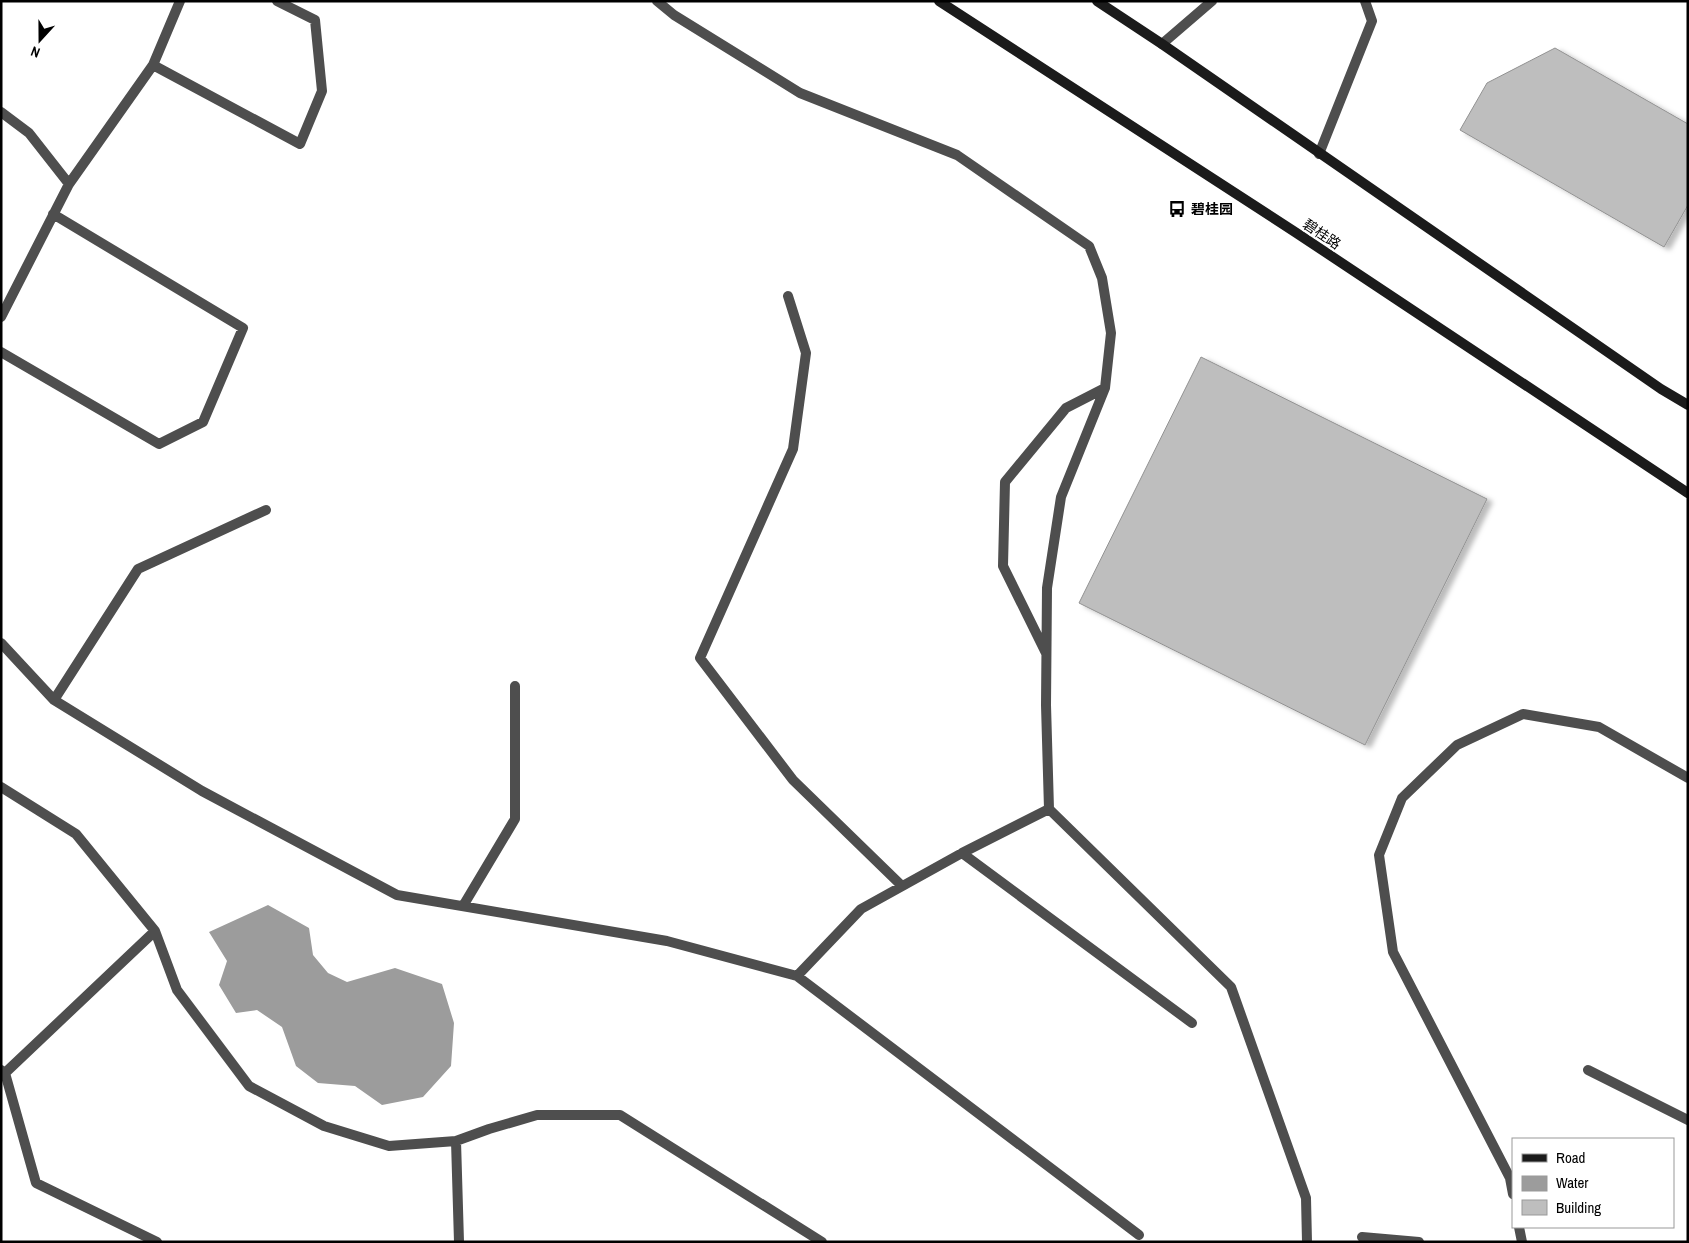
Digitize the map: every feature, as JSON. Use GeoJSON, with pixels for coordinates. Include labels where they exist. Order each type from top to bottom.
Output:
{"type":"FeatureCollection","features":[{"type":"Feature","properties":{"kind":"street"},"geometry":{"type":"LineString","coordinates":[[1,316],[68,184],[153,65],[180,1]]}},
{"type":"Feature","properties":{"kind":"street"},"geometry":{"type":"LineString","coordinates":[[153,65],[300,144],[322,91],[315,20],[277,1]]}},
{"type":"Feature","properties":{"kind":"street"},"geometry":{"type":"LineString","coordinates":[[657,1],[674,15],[800,93],[957,155],[1089,246],[1102,278],[1111,333],[1105,388],[1061,496],[1047,588],[1046,705],[1049,809],[1231,986],[1306,1198],[1306,1242]]}},
{"type":"Feature","properties":{"kind":"street","name":"碧桂路"},"geometry":{"type":"LineString","coordinates":[[939,1],[1311,243],[1688,493]]}},
{"type":"Feature","properties":{"kind":"street"},"geometry":{"type":"LineString","coordinates":[[1097,1],[1661,389],[1688,405]]}},
{"type":"Feature","properties":{"kind":"street"},"geometry":{"type":"LineString","coordinates":[[1162,44],[1212,1]]}},
{"type":"Feature","properties":{"kind":"street"},"geometry":{"type":"LineString","coordinates":[[1319,154],[1372,21],[1365,1]]}},
{"type":"Feature","properties":{"kind":"street"},"geometry":{"type":"LineString","coordinates":[[1,112],[29,133],[68,184]]}},
{"type":"Feature","properties":{"kind":"street"},"geometry":{"type":"LineString","coordinates":[[1,352],[158,444],[203,422],[243,328],[53,214]]}},
{"type":"Feature","properties":{"kind":"street"},"geometry":{"type":"LineString","coordinates":[[788,296],[806,353],[793,449],[700,658],[793,780],[902,886]]}},
{"type":"Feature","properties":{"kind":"street"},"geometry":{"type":"LineString","coordinates":[[1047,655],[1002,566],[1005,482],[1066,408],[1105,388]]}},
{"type":"Feature","properties":{"kind":"street"},"geometry":{"type":"LineString","coordinates":[[54,700],[138,569],[266,510]]}},
{"type":"Feature","properties":{"kind":"street"},"geometry":{"type":"LineString","coordinates":[[1,643],[54,700],[202,791],[397,895],[667,941],[797,976],[1139,1236]]}},
{"type":"Feature","properties":{"kind":"street"},"geometry":{"type":"LineString","coordinates":[[463,906],[514,819],[515,686]]}},
{"type":"Feature","properties":{"kind":"street"},"geometry":{"type":"LineString","coordinates":[[1512,1189],[1510,1178],[1392,952],[1379,855],[1402,798],[1457,745],[1523,714],[1599,727],[1688,778]]}},
{"type":"Feature","properties":{"kind":"street"},"geometry":{"type":"LineString","coordinates":[[1,787],[76,834],[155,931],[177,990],[249,1086],[324,1126],[390,1146],[456,1142],[488,1129],[537,1115],[620,1115],[822,1242]]}},
{"type":"Feature","properties":{"kind":"street"},"geometry":{"type":"LineString","coordinates":[[797,976],[861,909],[962,853],[1049,809]]}},
{"type":"Feature","properties":{"kind":"street"},"geometry":{"type":"LineString","coordinates":[[962,853],[1192,1024]]}},
{"type":"Feature","properties":{"kind":"street"},"geometry":{"type":"LineString","coordinates":[[155,931],[3,1072],[36,1183],[158,1242]]}},
{"type":"Feature","properties":{"kind":"street"},"geometry":{"type":"LineString","coordinates":[[1588,1070],[1688,1120]]}},
{"type":"Feature","properties":{"kind":"street"},"geometry":{"type":"LineString","coordinates":[[456,1142],[459,1242]]}},
{"type":"Feature","properties":{"kind":"street"},"geometry":{"type":"LineString","coordinates":[[1519,1228],[1522,1242]]}},
{"type":"Feature","properties":{"kind":"street"},"geometry":{"type":"LineString","coordinates":[[1362,1237],[1419,1242]]}},
{"type":"Feature","properties":{"kind":"water"},"geometry":{"type":"Polygon","coordinates":[[[268,905],[309,928],[313,955],[328,973],[347,982],[395,968],[442,984],[454,1023],[451,1066],[423,1097],[382,1105],[355,1086],[318,1083],[296,1066],[282,1027],[257,1010],[236,1013],[219,985],[227,961],[209,932],[268,905]]]}},
{"type":"Feature","properties":{"kind":"building"},"geometry":{"type":"Polygon","coordinates":[[[1555,48],[1688,124],[1688,205],[1664,247],[1460,130],[1487,83],[1555,48]]]}},
{"type":"Feature","properties":{"kind":"building"},"geometry":{"type":"Polygon","coordinates":[[[1201,357],[1487,499],[1365,745],[1079,603],[1201,357]]]}},
{"type":"Feature","properties":{"kind":"place","name":"碧桂园"},"geometry":{"type":"Point","coordinates":[1177,209]}}]}
